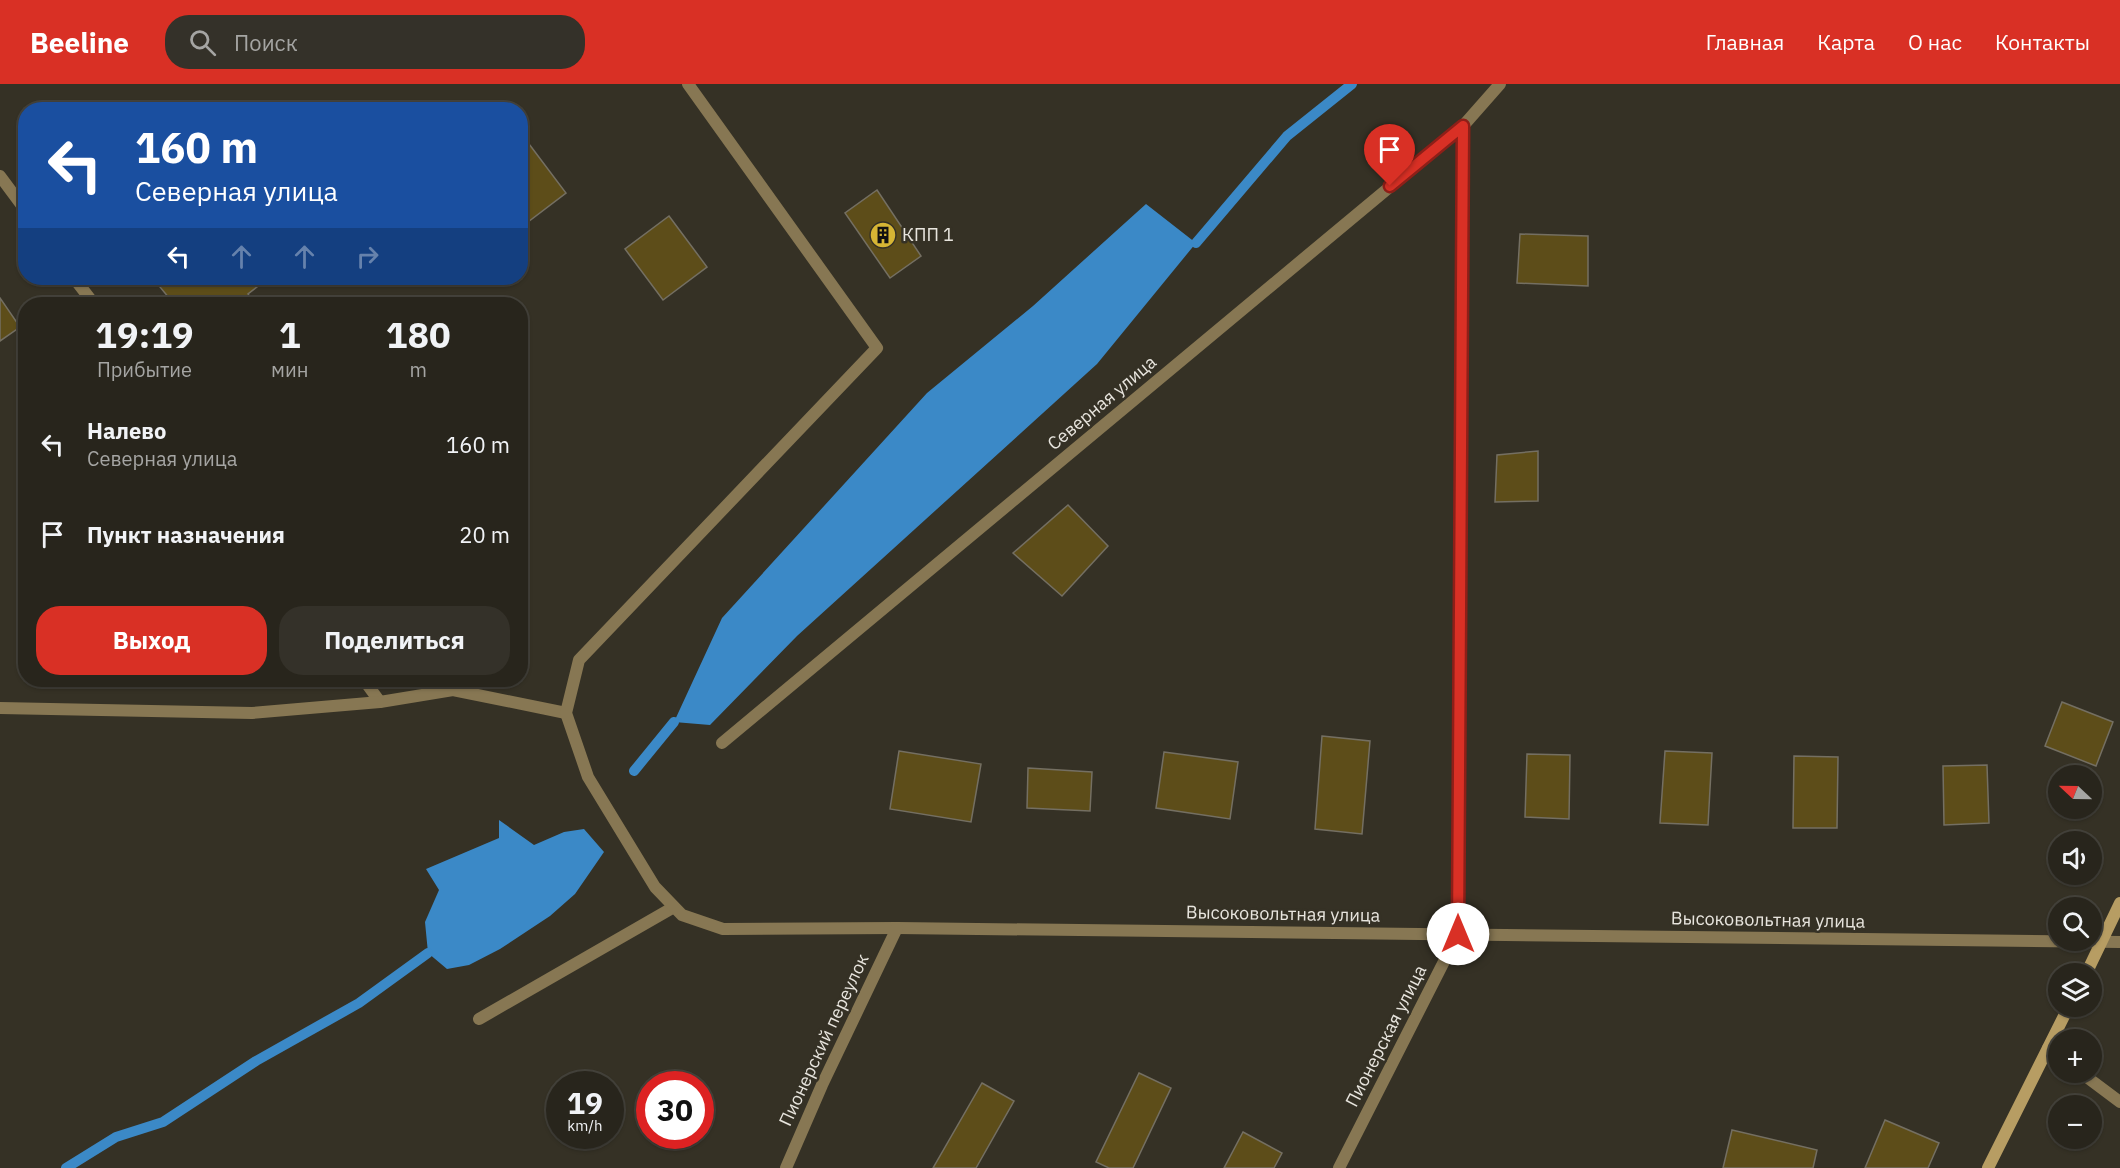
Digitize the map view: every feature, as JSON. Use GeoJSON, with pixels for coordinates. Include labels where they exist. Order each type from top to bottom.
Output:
{"type":"FeatureCollection","features":[{"type":"Feature","properties":{"kind":"street"},"geometry":{"type":"LineString","coordinates":[[0,708],[252,713],[380,702],[453,690],[566,713],[579,660],[877,348],[688,84]]}},
{"type":"Feature","properties":{"kind":"street","name":"Северная улица"},"geometry":{"type":"LineString","coordinates":[[722,743],[1463,126],[1500,84]]}},
{"type":"Feature","properties":{"kind":"street","name":"Пионерская улица"},"geometry":{"type":"LineString","coordinates":[[1339,1168],[1458,934],[1463,126]]}},
{"type":"Feature","properties":{"kind":"street"},"geometry":{"type":"LineString","coordinates":[[0,176],[18,200]]}},
{"type":"Feature","properties":{"kind":"street"},"geometry":{"type":"LineString","coordinates":[[79,285],[89,297]]}},
{"type":"Feature","properties":{"kind":"street"},"geometry":{"type":"LineString","coordinates":[[369,687],[380,702]]}},
{"type":"Feature","properties":{"kind":"street","name":"Высоковольтная улица"},"geometry":{"type":"LineString","coordinates":[[566,713],[588,777],[655,887],[682,915],[723,929],[897,928],[2048,941]]}},
{"type":"Feature","properties":{"kind":"street"},"geometry":{"type":"LineString","coordinates":[[2102,940],[2120,903]]}},
{"type":"Feature","properties":{"kind":"street"},"geometry":{"type":"LineString","coordinates":[[479,1019],[674,907]]}},
{"type":"Feature","properties":{"kind":"street","name":"Пионерский переулок"},"geometry":{"type":"LineString","coordinates":[[786,1168],[822,1085],[897,928]]}},
{"type":"Feature","properties":{"kind":"street","name":"Высоковольтная улица"},"geometry":{"type":"LineString","coordinates":[[2102,942],[2120,942]]}},
{"type":"Feature","properties":{"kind":"street"},"geometry":{"type":"LineString","coordinates":[[1988,1168],[2048,1061]]}},
{"type":"Feature","properties":{"kind":"street"},"geometry":{"type":"LineString","coordinates":[[2095,1083],[2120,1102]]}},
{"type":"Feature","properties":{"kind":"water"},"geometry":{"type":"Polygon","coordinates":[[[1146,204],[1196,243],[1097,364],[797,636],[710,725],[674,722],[722,618],[927,393],[1033,306],[1146,204]]]}},
{"type":"Feature","properties":{"kind":"water"},"geometry":{"type":"Polygon","coordinates":[[[499,820],[534,845],[564,832],[584,829],[604,852],[575,894],[550,916],[500,949],[469,965],[447,969],[428,953],[425,922],[439,890],[426,869],[499,838],[499,820]]]}},
{"type":"Feature","properties":{"kind":"building"},"geometry":{"type":"Polygon","coordinates":[[[528,143],[566,193],[528,222],[528,143]]]}},
{"type":"Feature","properties":{"kind":"building","name":"КПП 1"},"geometry":{"type":"Polygon","coordinates":[[[877,190],[921,256],[890,278],[845,213],[877,190]]]}},
{"type":"Feature","properties":{"kind":"building"},"geometry":{"type":"Polygon","coordinates":[[[669,216],[707,267],[663,300],[625,249],[669,216]]]}},
{"type":"Feature","properties":{"kind":"building"},"geometry":{"type":"Polygon","coordinates":[[[1520,234],[1588,236],[1588,286],[1517,283],[1520,234]]]}},
{"type":"Feature","properties":{"kind":"building"},"geometry":{"type":"Polygon","coordinates":[[[158,285],[259,285],[248,294],[250,297],[168,297],[158,285]]]}},
{"type":"Feature","properties":{"kind":"building"},"geometry":{"type":"Polygon","coordinates":[[[0,298],[18,324],[18,328],[0,341],[0,298]]]}},
{"type":"Feature","properties":{"kind":"building"},"geometry":{"type":"Polygon","coordinates":[[[1538,451],[1538,501],[1495,502],[1497,455],[1538,451]]]}},
{"type":"Feature","properties":{"kind":"building"},"geometry":{"type":"Polygon","coordinates":[[[1068,505],[1108,546],[1062,596],[1013,553],[1068,505]]]}},
{"type":"Feature","properties":{"kind":"building"},"geometry":{"type":"Polygon","coordinates":[[[2062,702],[2113,722],[2096,765],[2045,746],[2062,702]]]}},
{"type":"Feature","properties":{"kind":"building"},"geometry":{"type":"Polygon","coordinates":[[[1322,736],[1370,741],[1362,834],[1315,829],[1322,736]]]}},
{"type":"Feature","properties":{"kind":"building"},"geometry":{"type":"Polygon","coordinates":[[[899,751],[981,764],[971,822],[890,809],[899,751]]]}},
{"type":"Feature","properties":{"kind":"building"},"geometry":{"type":"Polygon","coordinates":[[[1665,751],[1712,753],[1708,825],[1660,823],[1665,751]]]}},
{"type":"Feature","properties":{"kind":"building"},"geometry":{"type":"Polygon","coordinates":[[[1164,752],[1238,762],[1230,819],[1156,808],[1164,752]]]}},
{"type":"Feature","properties":{"kind":"building"},"geometry":{"type":"Polygon","coordinates":[[[1527,754],[1570,755],[1569,819],[1525,817],[1527,754]]]}},
{"type":"Feature","properties":{"kind":"building"},"geometry":{"type":"Polygon","coordinates":[[[1794,756],[1838,757],[1837,828],[1793,828],[1794,756]]]}},
{"type":"Feature","properties":{"kind":"building"},"geometry":{"type":"Polygon","coordinates":[[[1987,765],[1989,823],[1944,825],[1943,766],[1987,765]]]}},
{"type":"Feature","properties":{"kind":"building"},"geometry":{"type":"Polygon","coordinates":[[[1028,768],[1092,772],[1090,811],[1027,808],[1028,768]]]}},
{"type":"Feature","properties":{"kind":"building"},"geometry":{"type":"Polygon","coordinates":[[[1139,1073],[1171,1088],[1133,1168],[1109,1168],[1096,1162],[1139,1073]]]}},
{"type":"Feature","properties":{"kind":"building"},"geometry":{"type":"Polygon","coordinates":[[[982,1083],[1014,1101],[976,1168],[933,1168],[982,1083]]]}},
{"type":"Feature","properties":{"kind":"building"},"geometry":{"type":"Polygon","coordinates":[[[1885,1120],[1939,1143],[1928,1168],[1865,1168],[1885,1120]]]}},
{"type":"Feature","properties":{"kind":"building"},"geometry":{"type":"Polygon","coordinates":[[[1732,1130],[1817,1150],[1813,1168],[1723,1168],[1732,1130]]]}},
{"type":"Feature","properties":{"kind":"building"},"geometry":{"type":"Polygon","coordinates":[[[1243,1132],[1282,1153],[1274,1168],[1224,1168],[1243,1132]]]}},
{"type":"Feature","properties":{"kind":"waterway"},"geometry":{"type":"LineString","coordinates":[[1196,243],[1287,136],[1352,84]]}},
{"type":"Feature","properties":{"kind":"waterway"},"geometry":{"type":"LineString","coordinates":[[634,771],[674,722]]}},
{"type":"Feature","properties":{"kind":"waterway"},"geometry":{"type":"LineString","coordinates":[[66,1168],[116,1137],[163,1122],[256,1061],[359,1003],[428,953]]}},
{"type":"Feature","properties":{"kind":"place","name":"КПП 1"},"geometry":{"type":"Point","coordinates":[883,235]}},
{"type":"Feature","properties":{"kind":"route"},"geometry":{"type":"LineString","coordinates":[[1390,186],[1463,126],[1458,934]]}}]}
